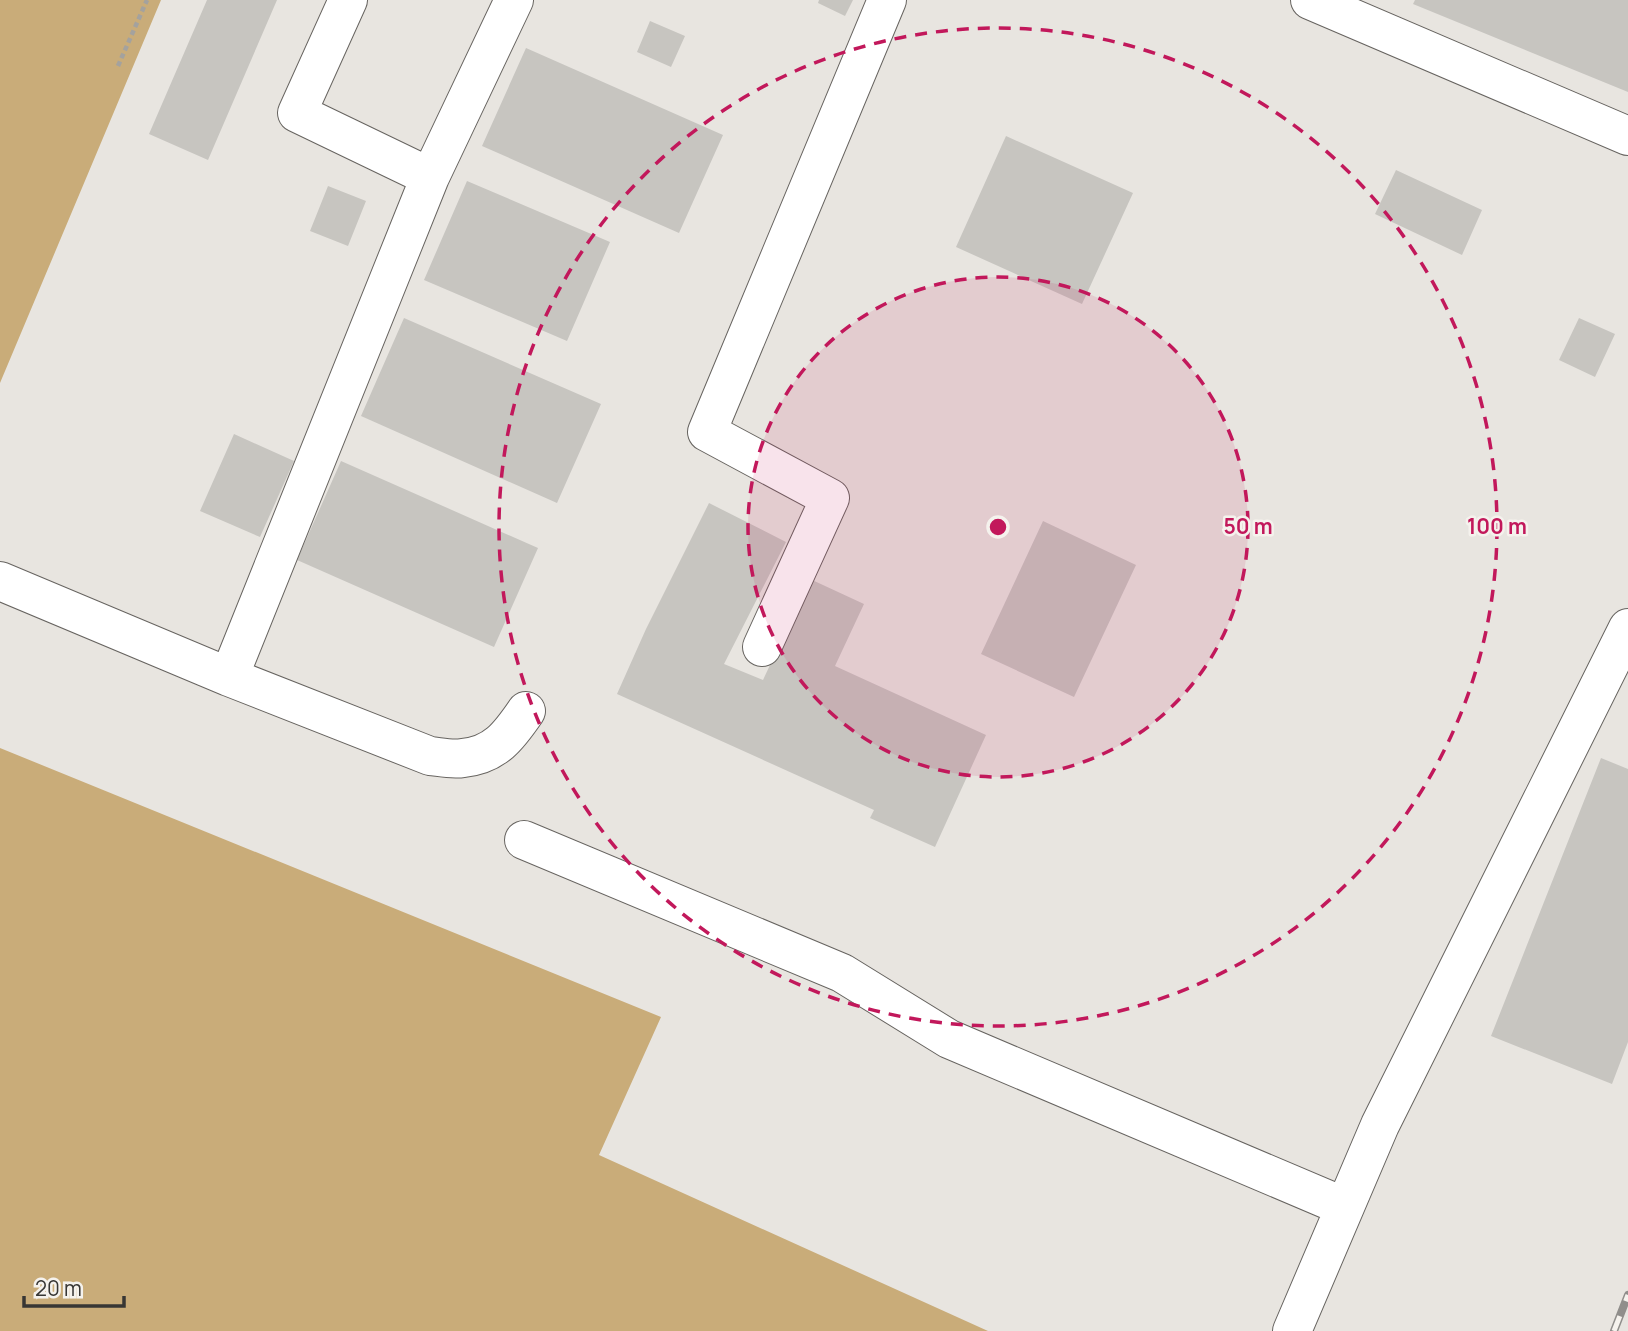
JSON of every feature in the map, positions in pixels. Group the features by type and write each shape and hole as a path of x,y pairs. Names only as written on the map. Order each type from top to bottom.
{"lane":[{"path":"348,0 297,113 430,177"},
{"path":"229,677 430,177 514,0"},
{"path":"762,647 830,498 707,432 887,0"},
{"path":"1310,0 1628,136"},
{"path":"0,581 229,677 430,756 461,759 491,751 514,729 526,711"},
{"path":"1292,1331 1380,1125 1628,628"},
{"path":"524,840 842,973 949,1039 1345,1207"}],"path":[{"path":"118,66 148,0"}],"shaded area":[{"path":"0,0 161,0 0,383"},
{"path":"0,748 661,1017 599,1155 988,1331 0,1331"}],"building":[{"path":"207,0 277,0 208,160 149,134"},
{"path":"819,0 853,0 845,16 818,3"},
{"path":"1415,0 1628,0 1628,92 1413,4"},
{"path":"650,21 685,36 671,67 637,52"},
{"path":"526,48 723,135 679,233 482,146"},
{"path":"1006,136 1133,193 1082,304 956,247"},
{"path":"1396,170 1482,210 1462,255 1375,214"},
{"path":"467,181 610,242 567,341 424,280"},
{"path":"328,186 366,201 348,246 310,231"},
{"path":"404,318 601,404 557,503 361,416"},
{"path":"1579,318 1615,334 1595,377 1559,360"},
{"path":"234,434 294,461 260,537 200,511"},
{"path":"341,461 538,548 494,647 297,560"},
{"path":"709,503 786,542 724,664 763,680 810,579 864,604 835,666 986,735 935,847 870,818 874,810 617,694"},
{"path":"1043,521 1136,565 1074,697 981,654"},
{"path":"1601,758 1628,769 1628,1042 1612,1084 1491,1036"}],"railway":[{"path":"1614,1331 1628,1295"}]}
